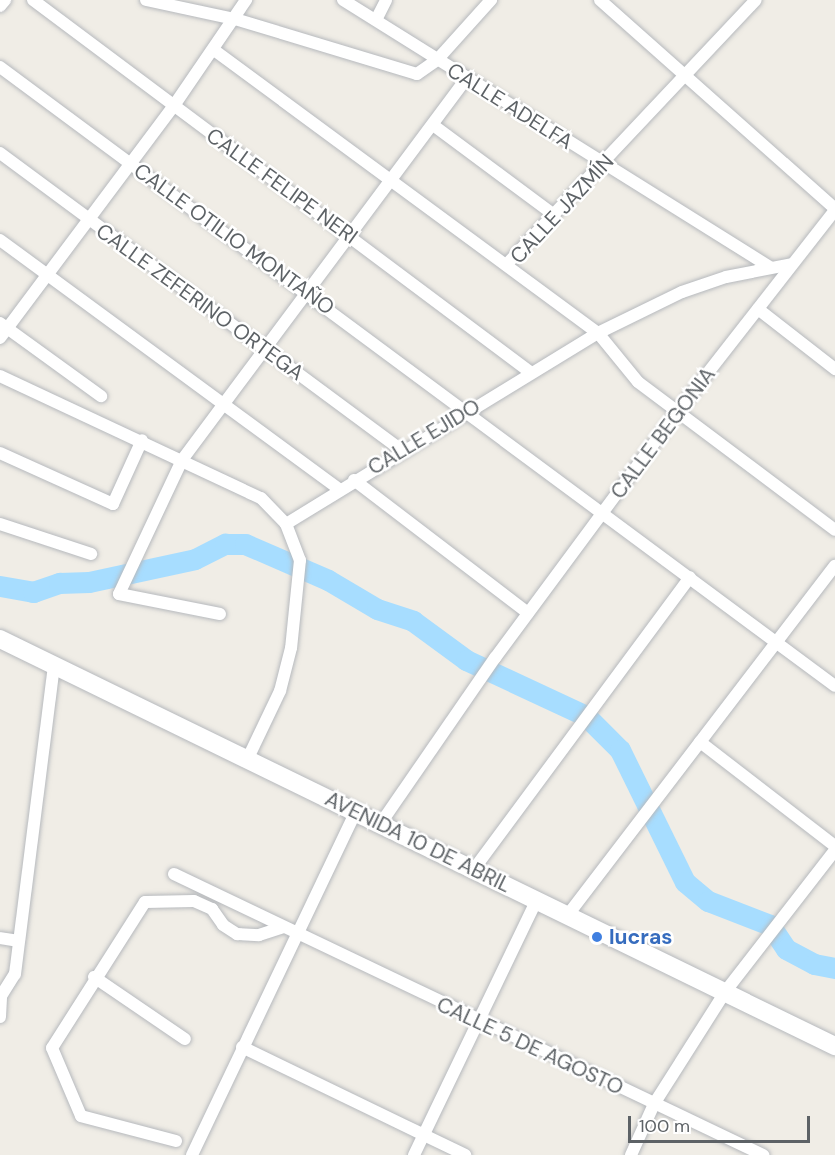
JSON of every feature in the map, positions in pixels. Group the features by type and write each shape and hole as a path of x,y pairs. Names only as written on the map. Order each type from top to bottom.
{"street":[{"path":"0,6 5,0"},
{"name":"CALLE FELIPE NERI","path":"33,0 530,372"},
{"path":"146,0 235,19 409,74 424,72 491,0"},
{"path":"100,396 2,330 173,107 246,0"},
{"name":"CALLE ADELFA","path":"343,0 770,267"},
{"path":"376,20 386,0"},
{"path":"600,0 685,79 835,210"},
{"name":"CALLE JAZMÍN","path":"756,0 685,79 506,265 598,333 638,382 835,530"},
{"path":"214,50 390,182 506,265"},
{"name":"CALLE OTILIO MONTAÑO","path":"0,67 307,291 835,686"},
{"path":"220,614 119,594 182,460 466,79"},
{"path":"433,125 554,215"},
{"name":"CALLE ZEFERINO ORTEGA","path":"0,153 401,450"},
{"name":"CALLE BEGONIA","path":"381,823 481,677 603,511 835,210"},
{"path":"0,240 339,489"},
{"name":"CALLE EJIDO","path":"286,524 401,450 598,333 682,292 770,267 792,264"},
{"path":"758,309 835,369"},
{"path":"0,376 142,440 261,498 286,524 300,560 288,670 248,759"},
{"path":"0,453 113,504 142,440"},
{"path":"354,480 528,613"},
{"path":"0,524 91,554"},
{"path":"567,916 835,566"},
{"path":"474,869 576,727 690,577"},
{"name":"AVENIDA 10 DE ABRIL","path":"0,639 835,1046"},
{"path":"0,1017 1,996 15,974 54,665"},
{"path":"631,1155 654,1104 725,992 835,848 700,742"},
{"path":"192,1155 356,811"},
{"name":"CALLE 5 DE AGOSTO","path":"174,874 478,1022 763,1155"},
{"path":"176,1141 81,1116 52,1048 94,977 145,902 194,901 212,909 223,925 237,934 259,935 283,927"},
{"path":"414,1155 536,901"},
{"path":"0,938 18,941"},
{"path":"94,977 185,1039"},
{"path":"242,1047 465,1155"}],"waterway":[{"path":"0,586 33,592 59,583 89,582 195,559 225,544 245,544 328,580 377,609 413,621 466,660 586,716 620,750 685,882 708,901 770,925 786,949 814,964 835,968"}],"place":[{"name":"lucras","path":"597,937"}]}
